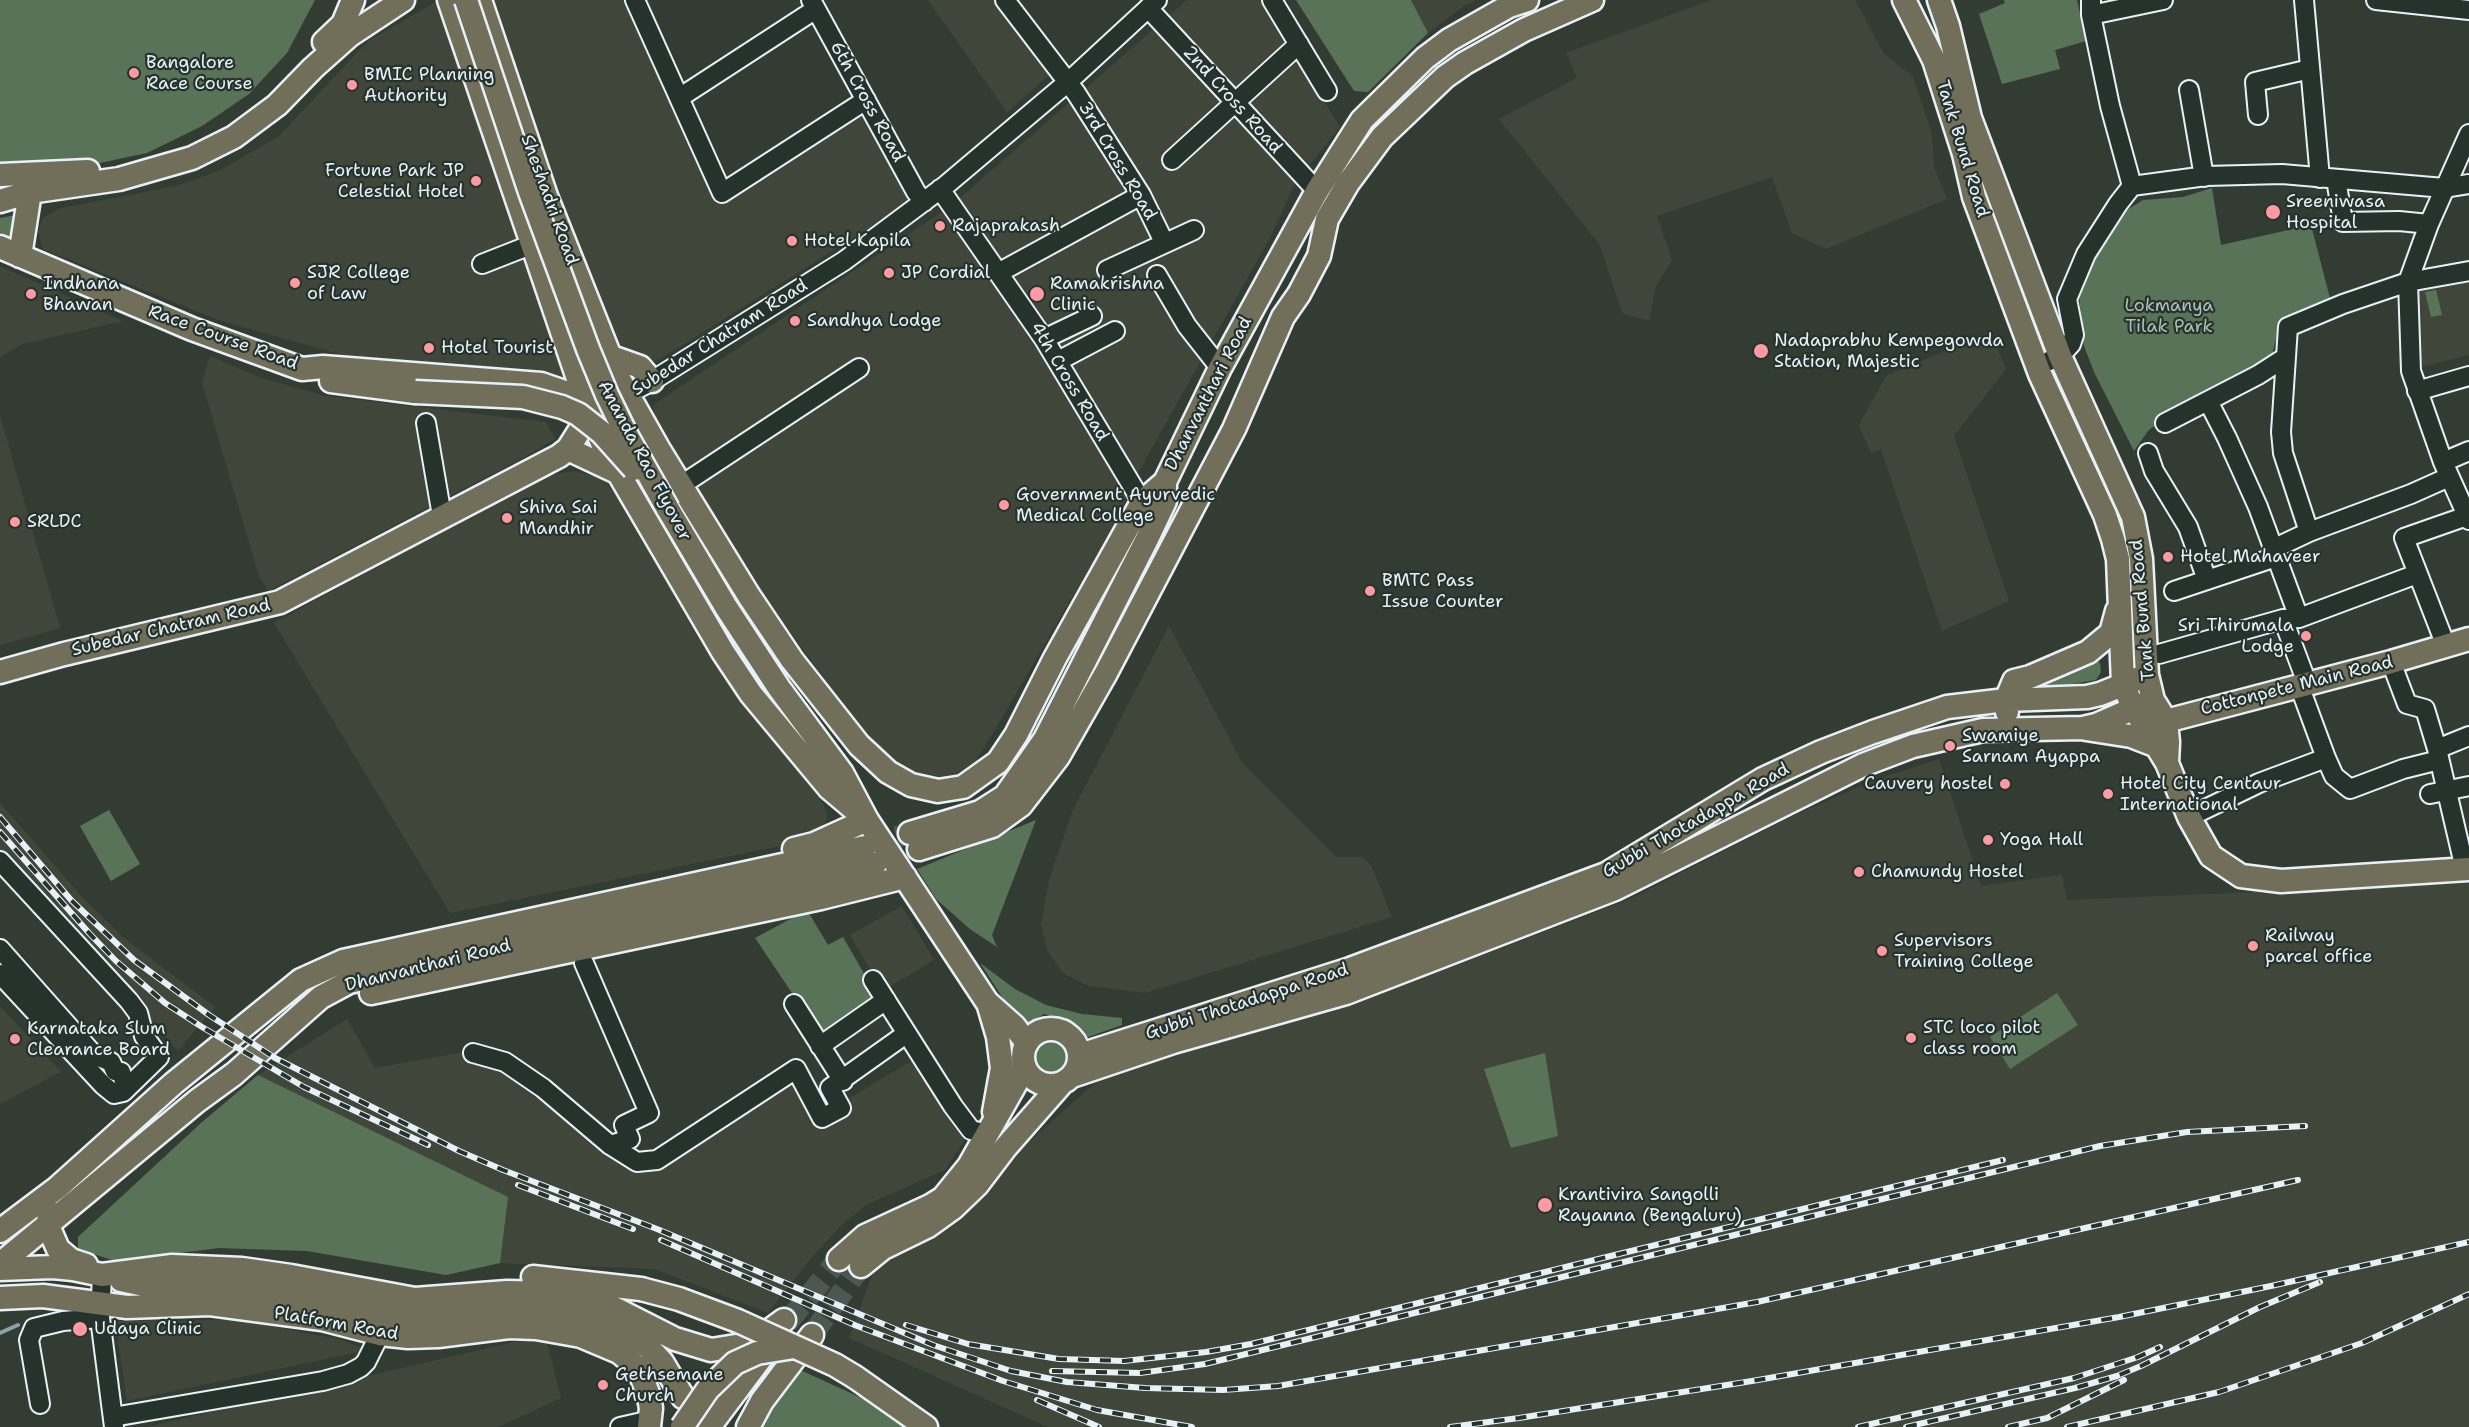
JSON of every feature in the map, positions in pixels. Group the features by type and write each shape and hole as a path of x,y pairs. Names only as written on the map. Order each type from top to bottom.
{"main road":[{"path":"347,30 353,0"},
{"path":"0,175 30,183 119,179 192,158 234,137 277,105 347,30 388,0"},
{"path":"347,30 403,0"},
{"path":"449,0 590,414 605,450 723,652 751,694 871,841 905,877 987,1002 1014,1026 1027,1043"},
{"name":"Ananda Rao Flyover","path":"466,0 530,192 588,349 627,436 726,607 784,694 842,773 871,841"},
{"name":"Sheshadri Road","path":"480,0 546,196 609,356 628,395 680,486 748,596 792,660 859,745 888,772"},
{"name":"Dhanvanthari Road","path":"1527,0 1509,6 1449,40 1425,58 1362,120 1317,191 1220,368 1165,482 1165,501 1150,508 1045,739 1005,796 980,812 914,841 992,826 1022,804 1058,757 1106,673 1234,429 1283,317 1312,268 1327,219 1348,183 1382,137 1445,77 1465,63 1524,30 1592,0"},
{"name":"Tank Bund Road","path":"1904,0 1934,60 1964,154 1974,197 2037,365 2114,539 2118,559 2123,684 2143,704"},
{"name":"Tank Bund Road","path":"1939,0 1948,26 1970,118 2060,356 2133,517 2141,560 2147,675 2143,704"},
{"path":"0,201 30,183"},
{"path":"10,252 30,183"},
{"path":"1285,249 1312,268"},
{"name":"Race Course Road","path":"10,252 183,326 302,369 323,367 541,384 556,387 576,396 590,414"},
{"path":"609,356 640,367 652,381"},
{"path":"302,369 336,384 415,392 523,397 562,407 578,414 601,432 668,509"},
{"name":"Subedar Chatram Road","path":"0,672 64,654 280,602 568,449 590,414"},
{"path":"568,449 619,473"},
{"path":"784,694 793,693 806,698 862,763 876,770 888,772 911,785 938,791 963,787 998,762 1016,735 1055,658 1150,508"},
{"path":"2009,729 2006,700 2014,681 2079,657 2107,638 2111,633 2120,601"},
{"name":"Cottonpete Main Road","path":"2166,721 2391,662 2469,639"},
{"name":"Gubbi Thotadappa Road","path":"1072,1071 1606,874 1763,779 1821,752 1873,732 1947,707 2006,700 2087,697 2147,675"},
{"path":"2143,704 2166,721 2168,742 2162,755"},
{"path":"2143,704 2162,755 2189,816 2211,856 2241,876 2281,881 2467,869"},
{"name":"Gubbi Thotadappa Road","path":"1072,1071 1346,993 1615,889 1863,765 1913,746 1983,730 2083,728 2103,722 2143,704"},
{"path":"2083,728 2131,736 2162,755"},
{"name":"Dhanvanthari Road","path":"0,1231 57,1188 174,1083 301,980 343,961 368,944 510,910 814,844 871,841"},
{"name":"Dhanvanthari Road","path":"0,1264 197,1101 234,1074 321,997 349,982 871,841"},
{"path":"291,1022 358,995 821,898 905,877"},
{"path":"987,1002 998,1037 1002,1068 991,1140"},
{"path":"839,1259 865,1236 923,1210 943,1198 991,1140 1072,1071 1078,1049 1069,1035 1060,1030 1041,1030 1027,1043 1024,1051 1025,1067 1029,1075 1044,1085 1072,1071"},
{"path":"861,1266 884,1248 928,1226 947,1213 977,1185 991,1140 1025,1067"},
{"path":"57,1188 50,1208 48,1226 53,1240 66,1257 102,1275 172,1266 208,1267 268,1272 415,1299 429,1300 484,1293 552,1293 592,1301 629,1314 675,1339 711,1350 742,1345 758,1339 786,1322 727,1416 709,1427"},
{"path":"0,1269 53,1267 73,1269 144,1285 223,1287 279,1293 366,1310 413,1316 438,1316 500,1309 534,1309 562,1313 617,1328 634,1337 662,1362 683,1397"},
{"path":"484,1293 491,1282 510,1278 549,1278 641,1289 711,1310 803,1341 926,1427"},
{"name":"Platform Road","path":"0,1298 43,1296 100,1310 201,1304 235,1307 322,1319 380,1334 408,1337 438,1336 509,1327 536,1328 581,1335 619,1352 638,1368 648,1393 650,1423"},
{"path":"682,1427 708,1389 730,1367 757,1353 803,1341"},
{"path":"748,1427 762,1401 803,1341"}],"street":[{"name":"3rd Cross Road","path":"1005,0 1068,82 1141,195 1164,242"},
{"path":"1272,0 1327,91"},
{"path":"2132,186 2110,106 2091,7 2163,0"},
{"path":"2304,0 2310,69 2328,178 2343,222 2399,221 2429,224"},
{"path":"2376,0 2469,10"},
{"path":"638,1 722,193 866,100"},
{"path":"679,98 813,4"},
{"name":"6th Cross Road","path":"813,4 924,202"},
{"name":"Subedar Chatram Road","path":"590,414 652,381 844,261 940,189 1068,82 1153,4"},
{"name":"2nd Cross Road","path":"1153,4 1235,102 1317,191"},
{"path":"1172,160 1299,44"},
{"path":"2258,115 2254,82 2310,69"},
{"path":"2189,90 2204,177"},
{"path":"2446,646 2404,538 2468,518 2446,469 2411,371 2408,282 2429,224 2469,134"},
{"path":"2037,365 2060,356 2071,344 2074,335 2067,299 2086,254 2132,186 2204,177 2282,174 2445,188 2469,184"},
{"name":"4th Cross Road","path":"940,189 1044,339 1150,508"},
{"path":"1000,273 1141,195"},
{"path":"1107,270 1194,230"},
{"path":"482,264 533,244"},
{"path":"2309,532 2283,453 2281,432 2288,327 2343,304 2408,282 2469,271"},
{"path":"1157,274 1187,326 1220,368"},
{"path":"1044,339 1092,316"},
{"path":"1058,361 1115,331"},
{"path":"2165,423 2286,357"},
{"path":"680,486 859,368"},
{"path":"2417,391 2469,376"},
{"path":"2208,401 2258,507 2275,553 2291,618 2303,684 2325,758 2334,776 2350,789 2438,754 2469,736"},
{"path":"426,423 442,516"},
{"path":"2174,591 2275,553 2309,532 2412,494 2469,451"},
{"path":"2148,453 2154,471 2188,527 2207,580"},
{"path":"2159,654 2291,618 2417,574"},
{"path":"2391,662 2407,704 2425,709 2438,754 2438,792 2462,826 2467,869"},
{"path":"2189,816 2259,783 2325,758"},
{"path":"2438,792 2469,786"},
{"path":"0,861 138,1013 144,1036 159,1057 123,1092 114,1094 0,974"},
{"path":"0,949 94,1055 111,1062 115,1071 121,1072 124,1081 123,1092"},
{"path":"584,963 649,1113 624,1125 630,1139 610,1145"},
{"path":"873,980 952,1106 971,1130 991,1140"},
{"path":"820,1046 886,1000"},
{"path":"794,1005 843,1081"},
{"path":"473,1053 505,1062 543,1088 610,1145 637,1162 657,1160 796,1069 822,1118 842,1108 830,1088 843,1081 906,1034"},
{"path":"102,1275 100,1310 111,1424 348,1374 366,1362 380,1334"},
{"path":"40,1404 29,1340 34,1328 100,1310"},
{"path":"620,1427 650,1423"}],"shaded area":[{"path":"439,0 567,379 422,370 357,359 218,320 43,249 38,232 43,218 61,208 176,186 219,171 279,136 368,41"},
{"path":"485,0 632,0 721,202 867,109 917,198 660,359 644,364 610,347"},
{"path":"928,0 1001,0 1053,72 1007,112"},
{"path":"1187,0 1262,0 1340,127 1295,183 1272,234 1134,480 953,204"},
{"path":"1411,0 1476,0 1465,5 1428,33"},
{"path":"1712,0 1855,0 1884,54 1913,76 1932,135 1934,167 1947,199 1826,249 1792,233 1772,177 1657,216 1672,260 1656,286 1649,321 1622,313 1600,245 1499,119 1577,78 1566,53"},
{"name":"Government Ayurvedic Medical College","path":"945,210 1130,491 1105,541 990,738 975,761 944,782 910,776 875,747 740,561 655,424 653,405"},
{"name":"Indhana Bhawan","path":"0,266 123,321 22,344 0,357"},
{"path":"2469,276 2469,355 2420,367 2416,340 2417,287"},
{"path":"1990,332 2006,369 1954,436 2009,601 1942,631 1881,449 1871,453 1859,425 1886,376"},
{"path":"210,356 261,378 326,396 546,422 555,439 269,591 259,576 202,383"},
{"name":"SRLDC","path":"0,415 60,628 0,645"},
{"path":"573,471 602,478 619,498 737,694 824,805 827,815 824,826 814,836 790,844 450,913 274,623 542,477"},
{"path":"1169,626 1243,764 1336,857 1363,857 1371,865 1392,917 1145,993 1089,986 1063,973 1047,950 1041,924 1049,880 1073,810"},
{"path":"1939,759 1981,886 2062,875 2067,900 2469,883 2469,1427 1048,1427 849,1338 871,1278 886,1256 932,1235 987,1196 1015,1154 1102,1077 1223,1039 1348,1006 1628,900 1791,817 1872,781"},
{"path":"0,803 83,898 124,938 215,1007 178,1051 0,850"},
{"path":"902,906 934,960 883,991 850,935"},
{"name":"Karnataka Slum Clearance Board","path":"0,1006 61,1072 0,1104"},
{"path":"347,1019 375,1068 470,1051 576,1115 645,1166 656,1169 805,1068 836,1106 925,1053 975,1124 945,1170 866,1205 843,1224 810,1259 768,1313 655,1269 500,1263 446,1275 307,1251 219,1248 115,1261 78,1249 78,1237 201,1123 258,1075"},
{"path":"238,1320 338,1339 368,1350 127,1401 115,1321"},
{"path":"545,1335 561,1398 498,1427 147,1427"}],"green space":[{"name":"Bangalore Race Course","path":"0,0 315,0 287,53 249,94 202,126 147,153 67,170 0,168"},
{"path":"1296,0 1411,0 1428,33 1368,92 1354,91"},
{"path":"2004,0 2077,0 2086,41 2055,50 2060,69 2002,84 1979,14 2005,3"},
{"name":"Lokmanya Tilak Park","path":"2212,188 2221,245 2311,225 2331,302 2280,325 2271,358 2165,417 2148,431 2134,451 2094,372 2084,346 2079,296 2097,252 2127,210 2143,200 2183,197"},
{"path":"16,215 15,238 0,233 0,218"},
{"path":"2436,290 2442,315 2431,317 2425,292"},
{"path":"2096,658 2100,663 2101,672 2096,680 2042,689 2024,686"},
{"path":"109,810 140,864 111,881 80,826"},
{"path":"1036,820 992,935 997,947 970,929 936,899 917,869"},
{"path":"807,910 828,945 843,937 878,998 821,1036 755,938"},
{"path":"980,963 1015,989 1046,1005 1082,1014 1122,1018 1122,1025 1088,1037 1074,1024 1044,1014 1022,1028"},
{"path":"2057,993 2078,1025 2010,1069 1990,1037"},
{"path":"1052,1039 1064,1044 1069,1056 1064,1068 1052,1073 1040,1068 1035,1056 1040,1044"},
{"path":"1545,1053 1558,1136 1511,1148 1484,1069"},
{"path":"258,1075 508,1197 500,1263 446,1275 307,1251 219,1248 115,1261 78,1249 78,1237 201,1123"},
{"path":"800,1370 864,1399 907,1427 759,1427 788,1382"}],"waterway":[{"path":"0,1333 18,1325"}],"tunnel":[{"path":"865,847 910,833"},
{"path":"787,1323 839,1259"},
{"path":"812,1335 861,1266"}],"railway":[{"path":"0,817 71,900 134,960 209,1015 275,1058 459,1151 503,1170 657,1229 933,1345 1011,1371 1067,1382 1145,1388 1223,1390 1278,1386 1757,1302 2298,1180"},
{"path":"0,832 116,961 165,1003 304,1087 428,1145"},
{"path":"1052,1371 1140,1373 1205,1364 2100,1146 2187,1132 2305,1126"},
{"path":"906,1325 968,1344 1059,1359 1124,1361 1206,1352 1251,1344 2003,1160"},
{"path":"518,1185 633,1229"},
{"path":"661,1240 857,1326 1003,1381 1097,1410 1192,1427"},
{"path":"1450,1427 1752,1381 2119,1317 2469,1242"},
{"path":"1906,1427 2117,1376 2260,1307 2320,1282"},
{"path":"2067,1427 2219,1392 2362,1343 2469,1294"},
{"path":"1858,1427 2074,1378 2138,1357 2160,1347"},
{"path":"2008,1427 2047,1418 2124,1380"},
{"path":"1037,1400 1099,1427"}],"place":[{"name":"Bangalore Race Course","path":"134,73"},
{"name":"BMIC Planning Authority","path":"352,85"},
{"name":"Fortune Park JP Celestial Hotel","path":"476,181"},
{"name":"Sreeniwasa Hospital","path":"2273,212"},
{"name":"Rajaprakash","path":"940,226"},
{"name":"Hotel Kapila","path":"792,241"},
{"name":"JP Cordial","path":"889,273"},
{"name":"SJR College of Law","path":"295,283"},
{"name":"Indhana Bhawan","path":"31,294"},
{"name":"Ramakrishna Clinic","path":"1037,294"},
{"name":"Sandhya Lodge","path":"795,321"},
{"name":"Hotel Tourist","path":"429,348"},
{"name":"Nadaprabhu Kempegowda Station, Majestic","path":"1761,351"},
{"name":"Government Ayurvedic Medical College","path":"1004,505"},
{"name":"Shiva Sai Mandhir","path":"507,518"},
{"name":"SRLDC","path":"15,522"},
{"name":"Hotel Mahaveer","path":"2168,557"},
{"name":"BMTC Pass Issue Counter","path":"1370,591"},
{"name":"Sri Thirumala Lodge","path":"2306,636"},
{"name":"Swamiye Sarnam Ayappa","path":"1950,746"},
{"name":"Cauvery hostel","path":"2005,784"},
{"name":"Hotel City Centaur International","path":"2108,794"},
{"name":"Yoga Hall","path":"1988,840"},
{"name":"Chamundy Hostel","path":"1859,872"},
{"name":"Railway parcel office","path":"2253,946"},
{"name":"Supervisors Training College","path":"1882,951"},
{"name":"STC loco pilot class room","path":"1911,1038"},
{"name":"Karnataka Slum Clearance Board","path":"15,1039"},
{"name":"Krantivira Sangolli Rayanna (Bengaluru)","path":"1545,1205"},
{"name":"Udaya Clinic","path":"80,1329"},
{"name":"Gethsemane Church","path":"603,1385"}]}
